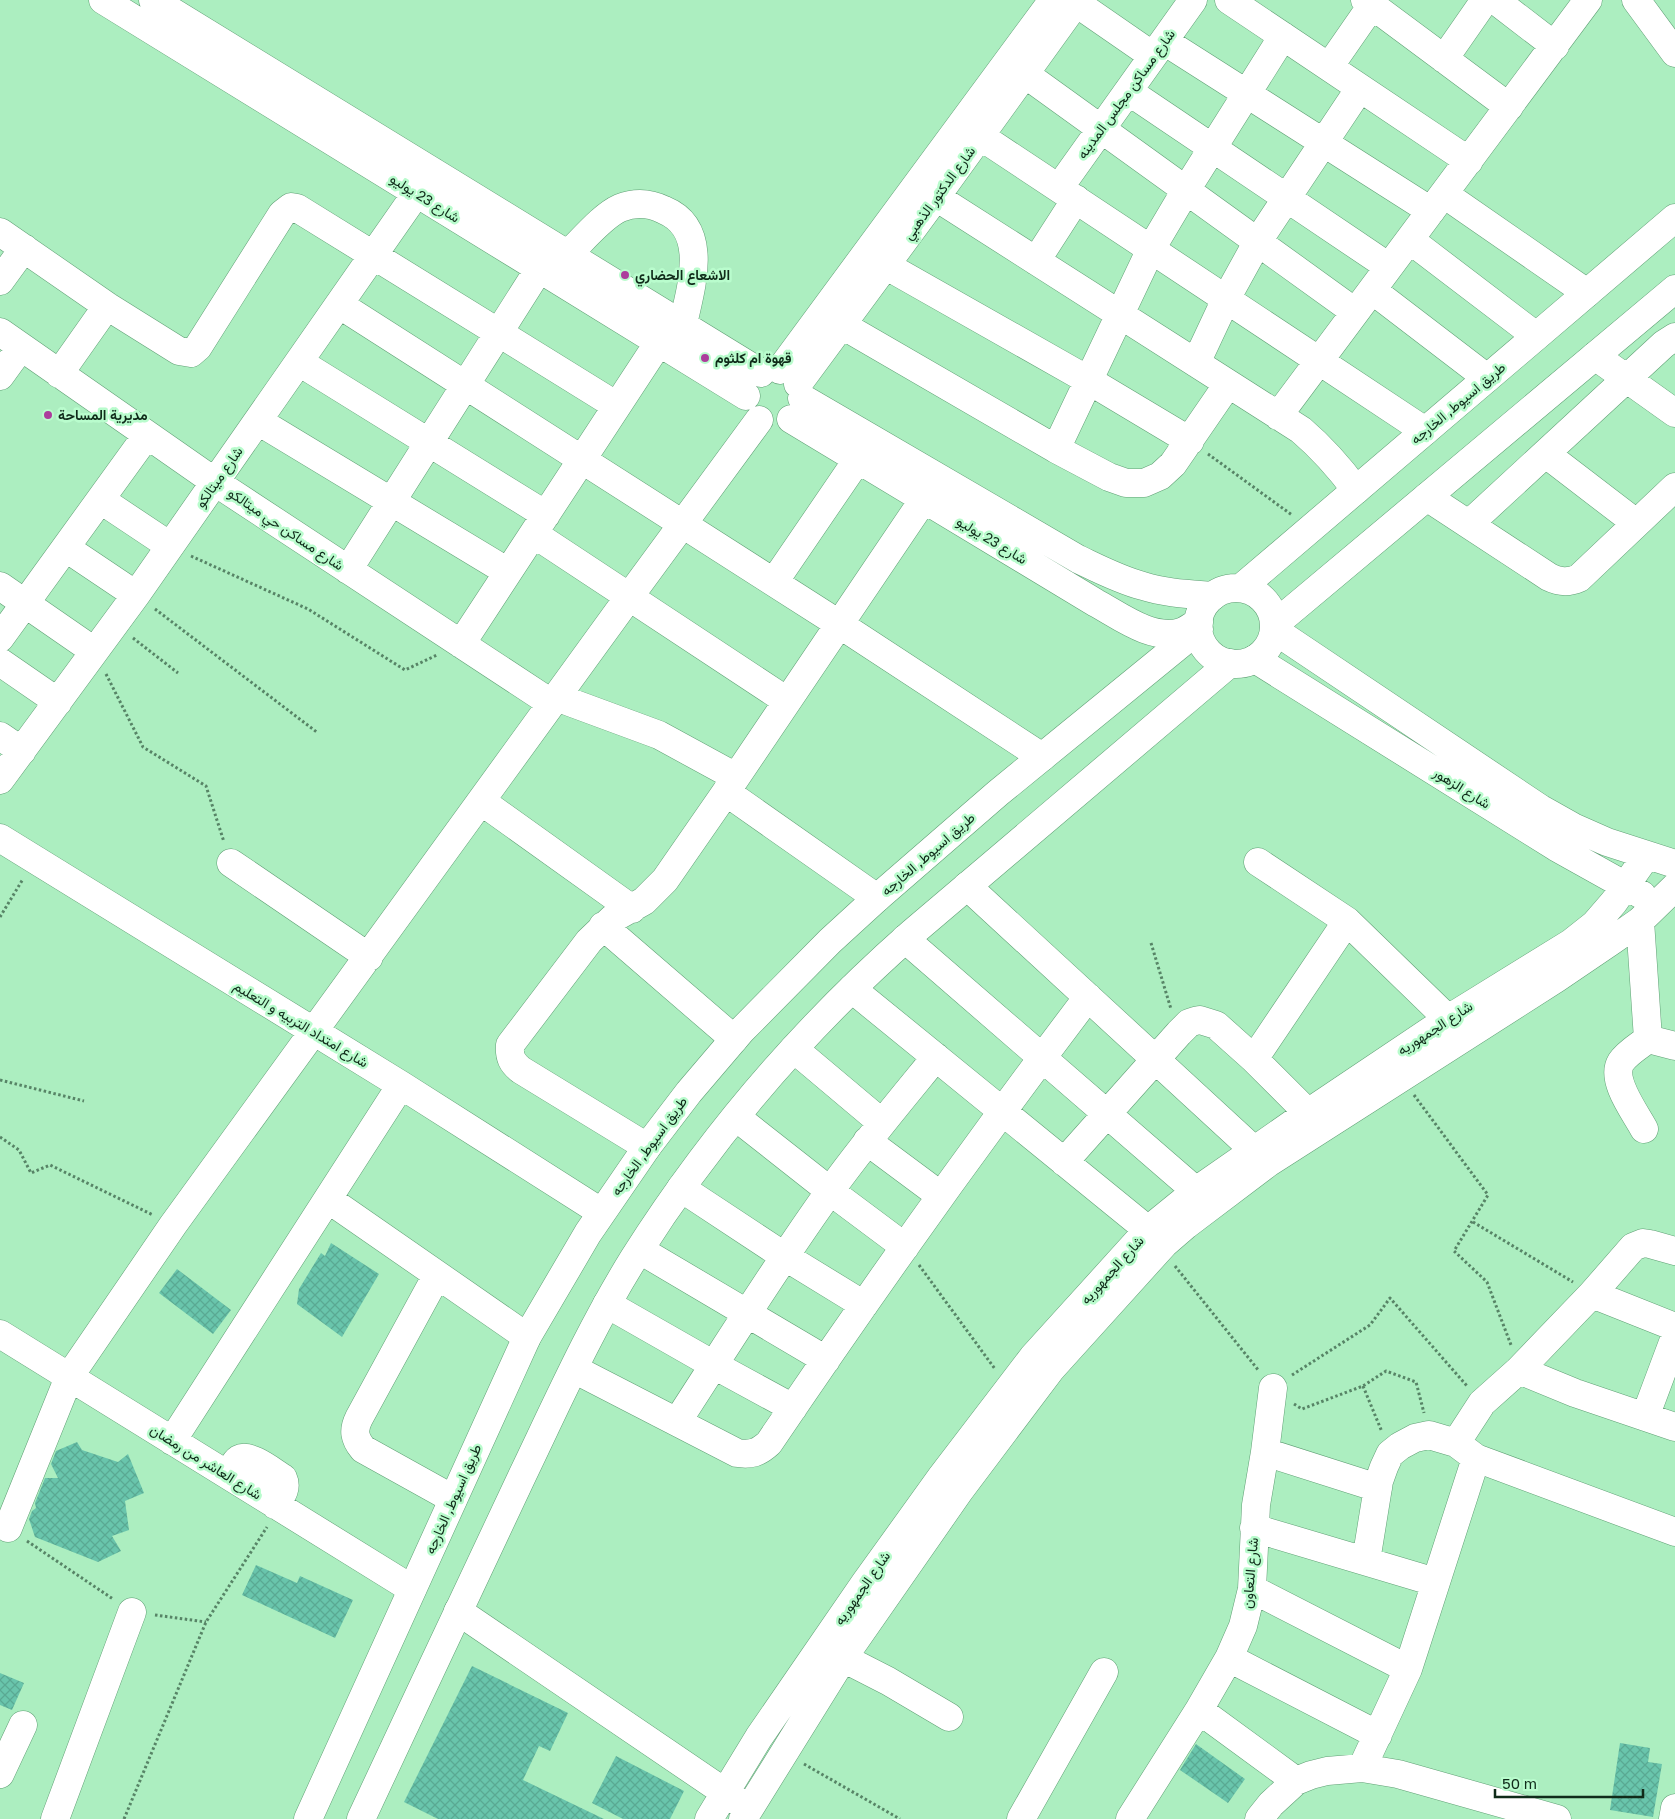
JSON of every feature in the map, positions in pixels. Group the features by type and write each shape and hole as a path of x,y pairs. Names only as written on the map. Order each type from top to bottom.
{"main road":[{"name":"شارع 23 يوليو","path":"103,0 746,396"},
{"name":"شارع 23 يوليو","path":"153,0 786,389 1078,559 1143,587 1176,593 1213,596"},
{"name":"شارع مساكن مجلس المدينه","path":"1036,261 1067,194 1101,129 1193,0"},
{"path":"1229,0 1469,161"},
{"path":"1278,416 1588,0"},
{"path":"1636,0 1675,53"},
{"path":"1070,1 1246,94 1324,143 1438,202 1586,293"},
{"name":"شارع الدكتور الذهبي","path":"786,389 842,325 936,197 1025,74 1070,1"},
{"name":"شارع الدكتور الذهبي","path":"786,389 1070,1"},
{"path":"1444,59 1497,1 1555,46"},
{"path":"1330,67 1368,3 1509,107"},
{"path":"1056,449 1151,249 1283,36"},
{"path":"1025,74 1355,312"},
{"path":"1196,363 1226,299 1258,241 1360,88"},
{"path":"1128,91 1389,267"},
{"path":"980,136 1425,431"},
{"name":"شارع ميتالكو","path":"0,780 11,744 58,702 136,595 432,171"},
{"path":"936,197 1301,430 1338,466 1356,490"},
{"path":"568,254 604,219 619,208 636,204 654,205 670,212 683,224 692,240 695,257 694,276 683,324"},
{"path":"0,232 107,306 179,351 190,353 194,351 282,214 291,208 297,208 616,406"},
{"name":"طريق اسيوط, الخارجه","path":"1240,588 1675,218"},
{"path":"1410,240 1536,336"},
{"path":"0,281 24,248"},
{"path":"885,265 1190,440"},
{"path":"348,570 540,269"},
{"path":"1274,627 1675,289"},
{"path":"1372,290 1487,378"},
{"path":"340,305 684,524 1042,757"},
{"path":"59,374 107,306"},
{"path":"842,325 1056,449 1109,478 1126,483 1144,483 1160,476 1174,464 1228,384"},
{"path":"1470,524 1664,344 1675,337"},
{"path":"0,376 11,340"},
{"name":"شارع مساكن حي ميتالكو","path":"11,340 215,482 461,644 554,700 659,735 731,785 877,898"},
{"path":"461,644 659,342"},
{"path":"1595,356 1675,413"},
{"path":"299,362 428,442 540,524 629,596 787,701"},
{"path":"754,378 786,389 784,423 767,424 752,414 746,396 748,387 754,378"},
{"name":"شارع 23 يوليو","path":"786,389 858,459 1096,603 1142,628 1161,634 1181,632 1199,626"},
{"path":"8,1528 69,1377 173,1225 629,596 759,420"},
{"path":"258,421 508,572"},
{"path":"0,638 147,435"},
{"path":"1546,454 1636,523"},
{"path":"774,582 858,459"},
{"path":"1427,497 1549,577 1564,582 1579,578 1675,487"},
{"path":"647,1147 521,1070 513,1064 509,1055 510,1045 589,941 603,926 632,909 649,896 664,880 731,785 924,499"},
{"path":"100,500 170,546"},
{"path":"66,548 136,595"},
{"path":"0,586 94,652"},
{"path":"363,1818 458,1611 607,1304 640,1250 682,1188 736,1116 794,1049 852,989 905,939 1242,661 1268,646 1274,627 1273,614 1268,604 1260,596 1240,588 1226,590 1213,596 1205,604 1199,626 1202,641 1208,651 1218,659 1242,661"},
{"name":"طريق اسيوط, الخارجه","path":"308,1819 527,1337 601,1212 647,1147 689,1092 734,1039 804,966 877,898 1199,626"},
{"name":"شارع الزهور","path":"1274,627 1541,809 1573,827 1607,842 1675,864"},
{"name":"شارع الزهور","path":"1242,661 1556,847 1626,886 1649,898 1671,896"},
{"path":"0,662 58,702"},
{"path":"481,801 632,909"},
{"name":"شارع امتداد التربيه و التعليم","path":"0,838 401,1085 601,1212"},
{"name":"شارع الجمهوريه","path":"1156,1237 1186,1225 1308,1113 1448,1019 1571,943 1595,924 1626,886 1646,855"},
{"path":"1258,862 1347,921 1448,1019"},
{"path":"231,864 369,956"},
{"path":"967,886 1261,1157"},
{"name":"شارع الجمهوريه","path":"709,1819 754,1744 833,1651 951,1483 1009,1387 1084,1317 1196,1191 1402,1078 1557,978 1640,921 1671,896"},
{"path":"1254,1059 1347,921"},
{"path":"1640,921 1648,1039"},
{"path":"603,926 734,1039"},
{"path":"905,939 1196,1191"},
{"path":"852,989 1156,1237"},
{"path":"574,1369 737,1453 748,1455 760,1451 769,1443 941,1196 1088,997"},
{"path":"1064,1162 1178,1032 1189,1023 1195,1021 1216,1025 1254,1059 1308,1113"},
{"path":"1648,1039 1675,1046"},
{"path":"1644,1129 1620,1086 1618,1070 1625,1058 1648,1039"},
{"path":"794,1049 941,1196"},
{"path":"677,1422 784,1256 830,1191 936,1057"},
{"path":"172,1441 401,1085"},
{"path":"736,1116 830,1191 905,1247"},
{"path":"682,1188 784,1256 864,1305"},
{"path":"328,1199 527,1337"},
{"path":"1362,1768 1408,1669 1435,1582 1466,1450 1482,1402 1519,1370 1638,1244 1650,1244 1675,1250"},
{"path":"640,1250 826,1360"},
{"path":"437,1275 359,1418 355,1426 355,1434 363,1449 453,1499"},
{"path":"1592,1294 1675,1327"},
{"path":"607,1304 793,1408"},
{"name":"شارع الجمهوريه","path":"951,1483 1028,1398 1084,1317"},
{"name":"شارع العاشر من رمضان","path":"0,1334 412,1589"},
{"path":"1645,1417 1675,1338"},
{"path":"1519,1370 1575,1393 1675,1427"},
{"name":"شارع التعاون","path":"1130,1819 1199,1710 1228,1658 1243,1626 1252,1589 1254,1528 1258,1486 1265,1452 1273,1388"},
{"path":"1366,1561 1378,1488 1390,1454 1415,1438 1429,1435 1675,1532"},
{"path":"1265,1452 1378,1488"},
{"path":"1254,1528 1435,1582"},
{"path":"1252,1589 1408,1669"},
{"path":"458,1611 724,1792 745,1814"},
{"path":"55,1819 132,1612"},
{"path":"833,1651 948,1717"},
{"name":"شارع الجمهوريه","path":"745,1814 784,1753 833,1651"},
{"path":"1228,1658 1378,1735"},
{"path":"1021,1819 1104,1672"},
{"path":"1199,1710 1296,1781"},
{"path":"0,1774 23,1725"},
{"path":"1259,1819 1271,1804 1296,1781 1319,1773 1362,1768 1398,1774 1556,1819"},
{"path":"1673,1819 1675,1808"}],"path":[{"path":"1190,440 1310,528"},
{"path":"170,546 308,609 405,670 461,644"},
{"path":"136,595 318,733"},
{"path":"115,623 178,673"},
{"path":"94,652 143,747 206,786 231,864"},
{"path":"0,917 34,860"},
{"path":"1151,943 1178,1032"},
{"path":"1402,1078 1488,1195 1454,1251 1488,1282 1519,1370"},
{"path":"0,1080 84,1101"},
{"path":"0,1137 18,1150 30,1173 50,1165 173,1225"},
{"path":"1473,1222 1592,1294"},
{"path":"1156,1237 1178,1272 1273,1388 1302,1409 1363,1386 1386,1371 1416,1382 1429,1435"},
{"path":"905,1247 1009,1387"},
{"path":"1273,1388 1370,1324 1390,1298 1482,1402"},
{"path":"1363,1386 1390,1454"},
{"path":"124,1819 206,1622 277,1506"},
{"path":"8,1528 132,1612 206,1622"},
{"path":"784,1753 900,1819"}],"building":[{"path":"331,1243 379,1274 342,1337 297,1304 299,1289 321,1253 325,1256"},
{"path":"177,1269 231,1310 213,1334 159,1293"},
{"path":"77,1442 82,1450 118,1462 128,1454 144,1493 125,1501 129,1530 112,1536 121,1551 98,1562 35,1537 29,1519 32,1511 36,1508 35,1503 45,1478 58,1478 51,1464 56,1451"},
{"path":"256,1565 297,1583 300,1576 353,1600 335,1638 242,1595"},
{"path":"472,1666 568,1713 550,1751 539,1746 523,1780 604,1819 438,1819 404,1802"},
{"path":"0,1673 24,1683 12,1710 0,1705"},
{"path":"1620,1743 1650,1748 1648,1762 1662,1764 1653,1817 1610,1810"},
{"path":"1196,1744 1245,1779 1228,1803 1180,1770"},
{"path":"616,1756 684,1791 670,1819 623,1819 592,1803"}],"place":[{"name":"الاشعاع الحضاري","path":"625,275"},
{"name":"قهوة ام كلثوم","path":"705,358"},
{"name":"مديرية المساحة","path":"48,415"}]}
